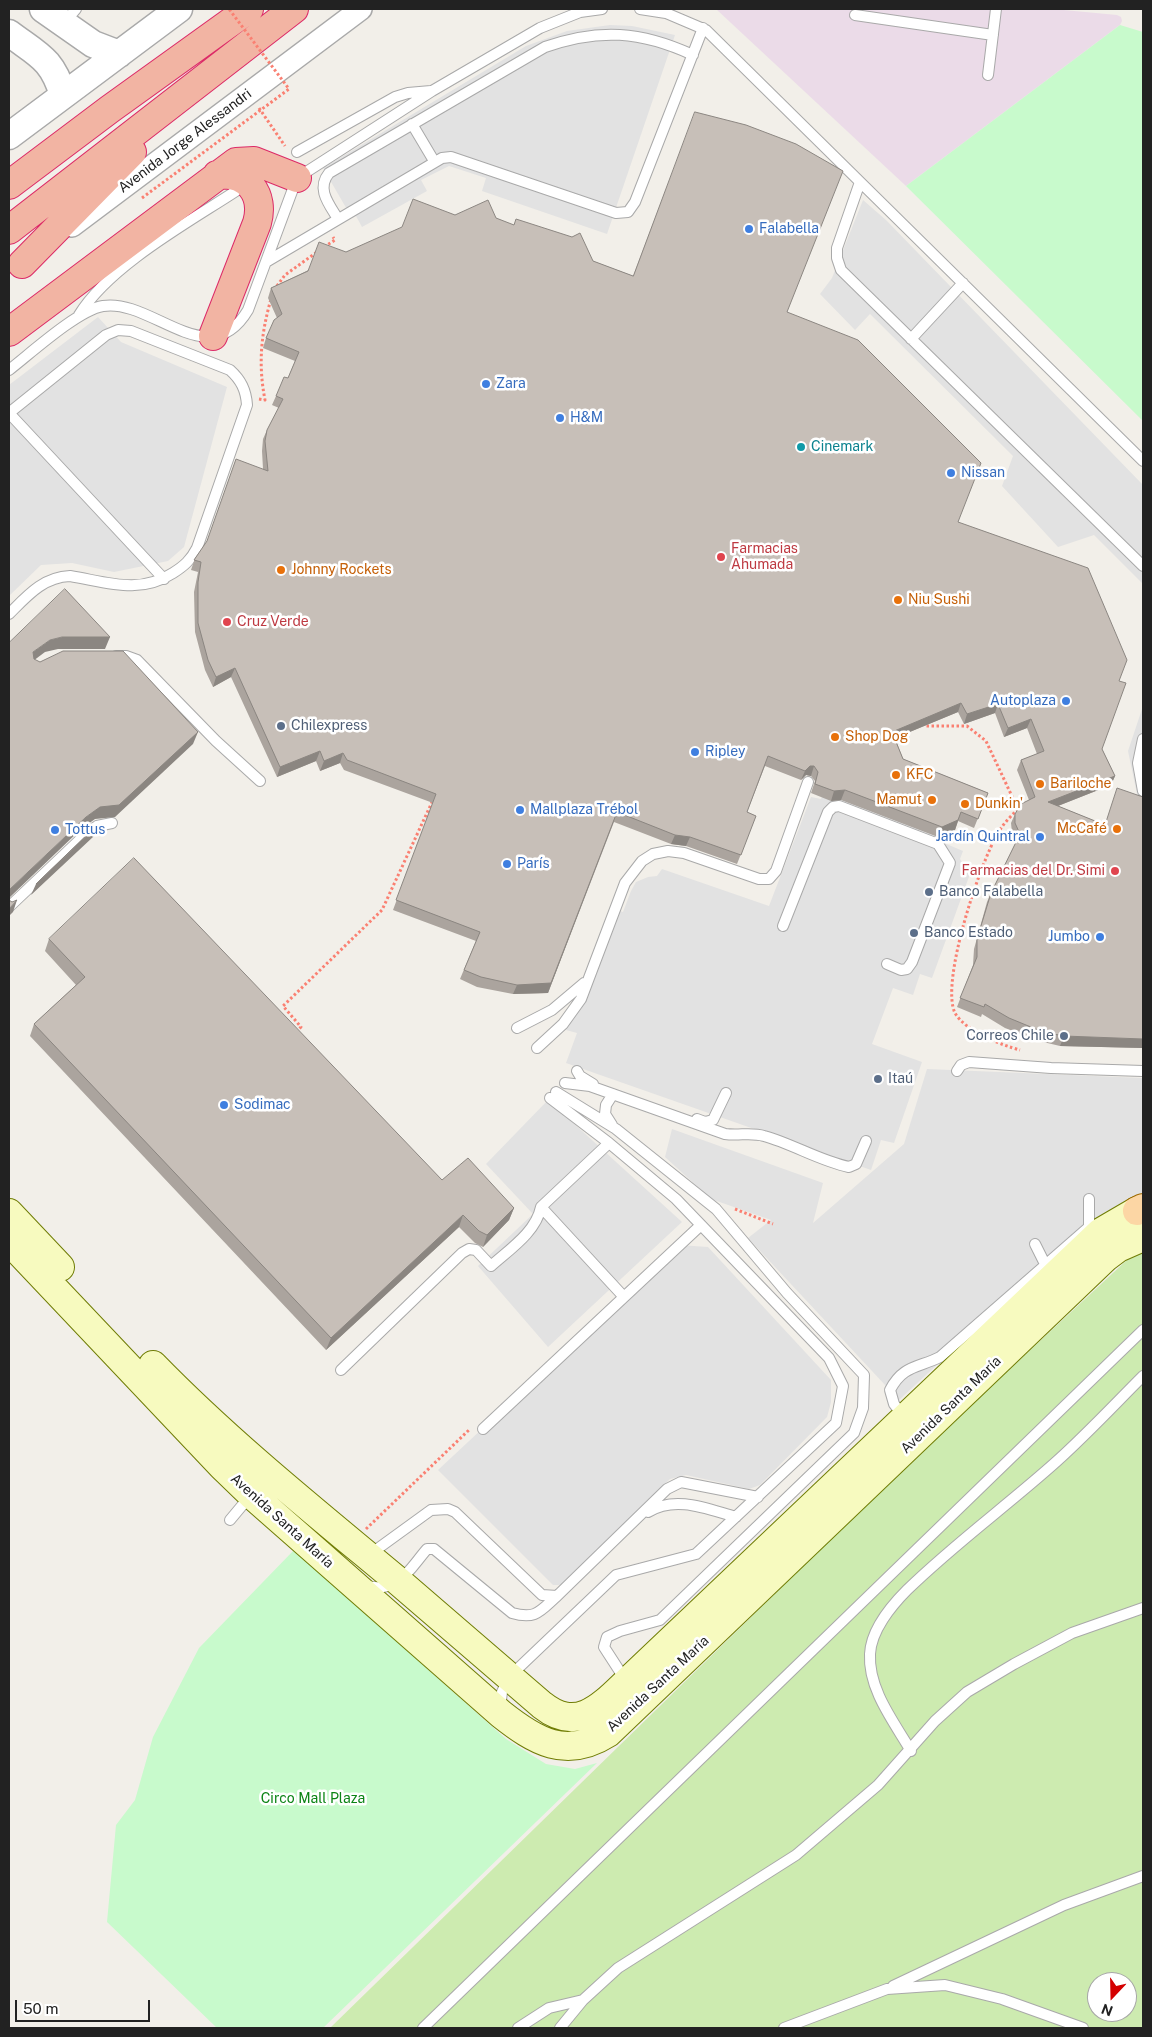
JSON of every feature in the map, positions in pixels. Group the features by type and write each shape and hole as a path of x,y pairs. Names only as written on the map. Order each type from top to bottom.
{"highway":[{"path":"9,185 110,109 249,9"},
{"path":"9,230 294,9"},
{"path":"15,269 209,75"},
{"path":"9,209 67,157 110,109"},
{"path":"9,332 226,183 236,162 248,160 297,165"},
{"path":"213,336 257,223 260,206 257,193 246,181 230,174 226,183"}],"main road":[{"name":"Avenida Santa María","path":"9,1241 222,1466 260,1485 368,1556 548,1711 573,1717 584,1716 601,1706 628,1682 1100,1232 1141,1210"},
{"name":"Avenida Santa María","path":"9,1212 173,1386 350,1583 501,1714 530,1736 555,1745 578,1745 608,1733 1106,1257 1131,1241 1143,1237"}],"street":[{"path":"9,136 179,9"},
{"name":"Avenida Jorge Alessandri","path":"15,269 361,9"},
{"path":"61,14 93,44 119,54"},
{"path":"9,33 47,62 56,72 64,95"}],"lane":[{"path":"297,165 432,91 540,28 580,12 602,9"},
{"path":"640,9 666,14 703,28 1143,461"},
{"path":"988,75 996,9"},
{"path":"855,14 993,35"},
{"path":"266,262 434,161 451,157 616,213 628,212 634,202 703,28"},
{"path":"338,219 323,190 325,178 334,170 526,55 564,40 584,36 625,34 666,43 693,55"},
{"path":"9,370 77,318 101,306 118,306 190,334 213,336 228,331 243,318 266,262 297,165 395,97 413,92 432,91"},
{"path":"412,124 434,161"},
{"path":"860,182 837,248 841,270 1143,566"},
{"path":"77,318 92,297 226,183"},
{"path":"911,338 963,283"},
{"path":"9,614 42,584 60,576 131,586 150,585 164,579 184,566 197,548 247,405 246,396 240,380 230,370 131,331 118,330 106,336 9,413 164,579"},
{"path":"105,656 126,656 137,660 216,741 260,780"},
{"path":"1143,739 1138,763 1143,791"},
{"path":"537,1048 563,1024 580,999 625,882 642,861 653,854 668,851 684,853 759,879 769,879 776,871 808,782"},
{"path":"783,926 828,812 832,807 839,806 932,841 945,853 950,863 912,962 907,969 901,970 887,964"},
{"path":"9,907 86,834 97,826 112,823"},
{"path":"516,1028 552,1010 578,990 590,976"},
{"path":"957,1071 961,1065 969,1062 1051,1068 1143,1071"},
{"path":"577,1072 587,1082 705,1122 713,1120 726,1093"},
{"path":"565,1083 590,1086 725,1134 736,1135 746,1133 764,1136 849,1167 856,1164 866,1141"},
{"path":"613,1094 606,1105 605,1114 616,1130"},
{"path":"501,1714 502,1692 509,1677 616,1575 696,1554 836,1423 843,1386 829,1358 702,1225 676,1199 553,1095 616,1130 716,1210 787,1293 864,1375 863,1408 854,1433 660,1620 620,1631 607,1637 604,1647 618,1672 628,1682"},
{"path":"341,1370 469,1248 476,1250 491,1266 534,1226 539,1218 542,1206 609,1143"},
{"path":"905,1418 894,1404 890,1390 896,1378 909,1368 926,1364 940,1357 1089,1227 1089,1199"},
{"path":"542,1206 624,1297"},
{"path":"482,1429 702,1225"},
{"path":"1035,1244 1045,1264"},
{"path":"423,2028 1143,1330"},
{"path":"911,1751 881,1699 871,1671 870,1654 874,1637 882,1622 907,1590 1058,1461 1143,1376"},
{"path":"350,1583 381,1588 399,1582 427,1549 434,1549 512,1613 527,1617 538,1613 637,1520 667,1489 681,1482 758,1497"},
{"path":"230,1520 260,1485"},
{"path":"637,1520 650,1511 668,1503 689,1504 736,1517"},
{"path":"368,1556 431,1510 448,1509 455,1512 542,1595 556,1596"},
{"path":"560,2028 584,2000 618,1968 796,1855 878,1785 911,1751 935,1721 967,1692 1072,1633 1143,1608"},
{"path":"784,2028 887,1989 1064,1906 1143,1876"},
{"path":"887,1989 945,1985 1002,1999 1083,2028"},
{"path":"518,2028 549,2008 584,2000"}],"path":[{"path":"142,198 289,89 229,9"},
{"path":"258,106 266,118"},
{"path":"246,396 265,400 260,370 261,342 275,287 285,275 334,240 327,226"},
{"path":"922,717 926,726 966,726 986,741 1018,809"},
{"path":"290,1038 301,1027 283,1006 382,910 434,798"},
{"path":"1027,806 1018,809 999,831 978,882 955,954 951,998 954,1010 961,1022 1005,1046 1028,1053"},
{"path":"733,1208 773,1224"}],"shaded area":[{"path":"716,9 1053,9 1117,15 1121,17 1122,21 1120,25 906,186"},
{"path":"610,25 632,26 675,35 607,234 482,191 486,178 449,166 421,180 427,191 362,227 356,216 352,218 323,168 526,46 567,31"},
{"path":"863,200 886,220 1143,485 1143,584 1094,535 1058,547 1002,486 1013,456 870,314 855,330 820,294 832,278"},
{"path":"98,317 121,342 227,387 184,547 168,561 114,572 72,563 41,565 9,596 9,385"},
{"path":"1143,706 1143,801 1138,799 1128,751"},
{"path":"825,788 947,833 944,843 963,851 960,859 970,874 932,978 920,974 913,995 893,988 872,1044 922,1062 894,1143 881,1140 871,1170 566,1063 577,1033 566,1030 611,908 623,912 636,882 648,877 657,876 662,869 769,906 811,797 821,799"},
{"path":"927,1069 1143,1078 1143,1197 1082,1230 899,1400 748,1238 771,1220 711,1199 665,1157 672,1129 823,1183 813,1223 904,1144"},
{"path":"548,1100 682,1222 548,1347 478,1266 533,1214 486,1164"},
{"path":"679,1245 708,1247 831,1380 831,1402 827,1417 760,1485 749,1489 686,1475 670,1479 561,1585 553,1585 438,1470"}],"green space":[{"path":"1120,25 1143,32 1143,421 906,186"},
{"path":"1143,1245 1143,2028 330,2028 910,1462"},
{"name":"Circo Mall Plaza","path":"294,1550 506,1739 546,1764 575,1769 597,1763 323,2028 217,2028 107,1922 116,1825 135,1800 153,1737 199,1648"}],"building":[{"path":"695,112 746,125 796,144 843,171 787,312 858,340 981,463 958,522 1088,568 1127,660 1119,681 1126,683 1102,749 1115,776 1048,802 1105,825 1117,788 1143,797 1143,1039 1064,1036 1043,1032 1009,1018 985,1004 984,1007 960,998 977,957 977,939 991,893 1020,834 1015,823 1015,814 1021,804 1035,797 1021,760 1044,751 1031,719 1008,728 998,704 967,714 961,703 892,732 903,759 988,793 978,819 961,812 958,820 942,827 845,790 834,791 815,784 818,772 814,766 810,766 805,771 768,756 747,812 756,816 741,855 690,837 675,835 617,812 551,983 517,985 481,977 464,970 480,932 396,900 436,794 347,760 343,753 324,761 320,751 280,767 235,668 216,677 208,660 198,623 198,582 201,562 194,560 207,541 236,459 268,471 265,441 267,430 283,399 276,396 284,377 288,378 299,352 266,338 274,320 282,314 271,288 308,271 319,242 346,252 402,227 413,199 455,215 488,200 496,218 514,225 516,219 572,237 580,233 593,261 633,276"},
{"name":"Tottus","path":"65,589 110,637 62,637 50,640 33,652 34,659 40,662 63,651 123,651 198,732 119,805 100,807 86,817 9,890 9,643"},
{"path":"98,825 36,884 95,827"},
{"name":"Sodimac","path":"134,858 442,1180 468,1158 514,1208 487,1235 479,1231 463,1215 331,1338 34,1024 85,977 49,939"},
{"path":"9,900 12,902 17,900 9,909"}],"place":[{"name":"Falabella","path":"749,229"},
{"name":"Zara","path":"486,384"},
{"name":"H&M","path":"560,418"},
{"name":"Cinemark","path":"801,447"},
{"name":"Nissan","path":"951,473"},
{"name":"Farmacias Ahumada","path":"721,557"},
{"name":"Johnny Rockets","path":"281,570"},
{"name":"Niu Sushi","path":"898,600"},
{"name":"Cruz Verde","path":"227,622"},
{"name":"Autoplaza","path":"1066,701"},
{"name":"Chilexpress","path":"281,726"},
{"name":"Shop Dog","path":"835,737"},
{"name":"Ripley","path":"695,752"},
{"name":"KFC","path":"896,775"},
{"name":"Bariloche","path":"1040,784"},
{"name":"Mamut","path":"932,800"},
{"name":"Dunkin'","path":"965,804"},
{"name":"Mallplaza Trébol","path":"520,810"},
{"name":"McCafé","path":"1117,829"},
{"name":"Tottus","path":"55,830"},
{"name":"Jardín Quintral","path":"1040,837"},
{"name":"París","path":"507,864"},
{"name":"Farmacias del Dr. Simi","path":"1115,871"},
{"name":"Banco Falabella","path":"929,892"},
{"name":"Banco Estado","path":"914,933"},
{"name":"Jumbo","path":"1100,937"},
{"name":"Correos Chile","path":"1064,1036"},
{"name":"Itaú","path":"878,1079"},
{"name":"Sodimac","path":"224,1105"}]}
